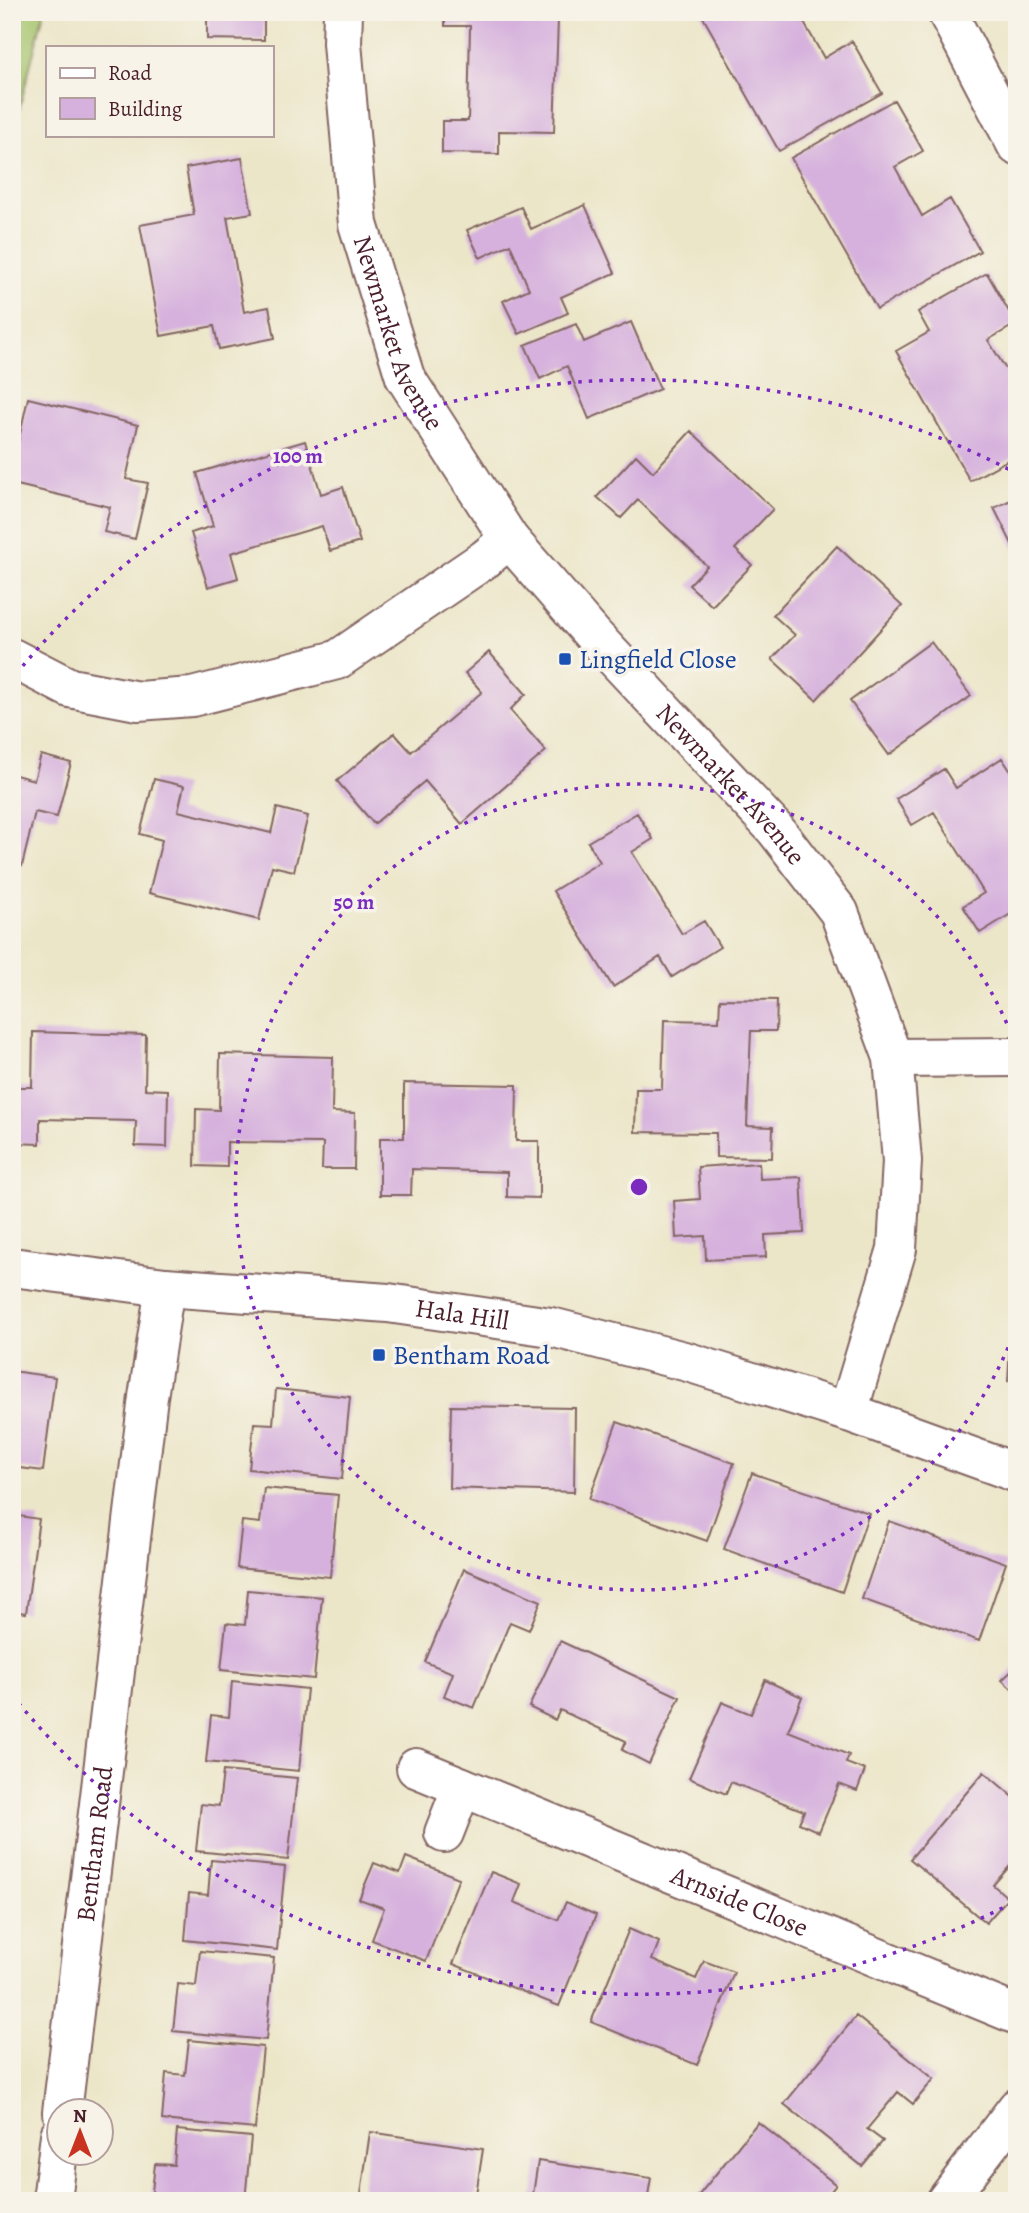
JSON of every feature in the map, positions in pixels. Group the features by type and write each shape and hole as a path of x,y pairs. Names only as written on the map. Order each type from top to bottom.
{"street":[{"name":"Newmarket Avenue","path":"343,12 342,43 358,224 405,377 509,539 594,636 775,829 839,912 893,1058 902,1161 897,1249 848,1412"},
{"path":"947,12 1017,146"},
{"path":"12,658 70,688 138,701 192,697 337,660 485,559 509,539"},
{"path":"893,1058 1017,1057"},
{"name":"Hala Hill","path":"12,1268 165,1287 388,1303 551,1326 688,1362 848,1412 1017,1473"},
{"name":"Bentham Road","path":"64,2098 143,1439 165,1287"},
{"name":"Arnside Close","path":"416,1768 1017,2015"},
{"path":"444,1833 462,1787"},
{"path":"946,2201 1017,2108"},
{"path":"52,2201 56,2168"}],"green space":[{"path":"12,12 44,12 12,137"}],"building":[{"path":"152,12 264,12 264,40 207,39 207,16 152,15"},
{"path":"445,12 502,12 502,18 558,20 554,132 499,131 499,154 442,153 442,121 468,121 470,26 445,26"},
{"path":"700,12 798,12 824,58 852,41 882,93 779,151"},
{"path":"894,100 923,151 895,167 922,216 950,199 980,251 877,309 791,158"},
{"path":"242,158 252,213 227,217 244,312 269,307 275,338 219,349 214,326 161,336 140,225 194,215 186,168"},
{"path":"585,205 615,273 561,297 568,313 519,334 503,301 529,289 510,244 480,258 467,230 521,207 531,229"},
{"path":"987,273 1016,324 988,340 1017,387 1017,455 970,481 896,351 929,332 918,312"},
{"path":"631,322 660,389 589,419 567,366 540,379 525,345 576,324 584,342"},
{"path":"28,398 138,425 126,479 148,483 135,539 104,532 110,507 17,485 12,501 12,451 16,452"},
{"path":"691,431 773,509 735,549 752,565 712,606 689,585 707,566 638,500 621,518 597,497 636,455 653,472"},
{"path":"305,441 321,494 343,487 360,542 330,551 322,526 231,553 238,578 208,587 191,533 213,526 197,473"},
{"path":"1017,497 1017,554 994,508"},
{"path":"837,546 902,606 816,700 772,659 795,635 773,615"},
{"path":"931,642 971,696 889,755 850,701"},
{"path":"489,652 526,694 510,710 546,751 462,824 425,781 374,824 337,781 394,733 411,752 482,692 465,673"},
{"path":"41,755 71,763 57,817 35,812 22,866 12,863 12,774 34,780"},
{"path":"1002,758 1017,781 1017,910 980,933 963,906 984,893 934,812 912,825 896,799 944,769 956,788"},
{"path":"154,779 184,786 178,811 271,833 277,808 308,816 294,871 272,866 259,920 149,893 162,840 140,834"},
{"path":"637,813 653,839 632,852 682,934 704,921 720,947 672,977 660,957 613,987 553,891 600,862 588,842"},
{"path":"720,999 777,1000 776,1031 751,1031 747,1126 773,1127 772,1158 716,1157 716,1133 635,1132 636,1089 662,1089 664,1020 719,1021"},
{"path":"33,1032 146,1035 145,1089 168,1090 167,1147 135,1146 136,1121 40,1119 40,1144 12,1143 12,1087 32,1087"},
{"path":"220,1054 333,1057 332,1112 355,1113 354,1169 322,1169 323,1143 227,1142 227,1167 195,1166 196,1109 219,1110"},
{"path":"404,1083 517,1085 516,1141 539,1141 539,1198 507,1197 507,1172 412,1169 411,1195 380,1195 380,1138 404,1138"},
{"path":"759,1163 760,1179 801,1177 804,1233 765,1235 766,1257 706,1260 705,1236 676,1238 674,1201 700,1199 698,1167"},
{"path":"1015,1256 1017,1295 1012,1295"},
{"path":"1012,1310 1017,1311 1017,1382 1008,1381"},
{"path":"12,1371 55,1377 43,1471 12,1467"},
{"path":"276,1389 350,1397 342,1479 249,1469 254,1423 273,1424"},
{"path":"451,1406 575,1408 574,1492 449,1488"},
{"path":"617,1422 734,1463 707,1541 589,1499"},
{"path":"752,1473 869,1513 842,1592 724,1549"},
{"path":"264,1488 338,1495 330,1577 237,1568 242,1521 260,1523"},
{"path":"12,1515 39,1519 26,1613 12,1611"},
{"path":"889,1521 1006,1563 979,1641 862,1599"},
{"path":"464,1569 541,1601 529,1630 510,1622 474,1708 444,1696 453,1673 425,1662"},
{"path":"248,1590 322,1597 314,1679 221,1670 226,1623 245,1625"},
{"path":"560,1641 680,1697 649,1764 622,1750 626,1741 560,1710 555,1720 529,1707"},
{"path":"1017,1666 1017,1694 1002,1680"},
{"path":"765,1680 802,1697 788,1731 849,1755 846,1763 865,1770 857,1791 839,1784 819,1832 799,1823 804,1811 731,1782 726,1794 689,1778 722,1702 751,1714"},
{"path":"232,1681 307,1689 299,1771 206,1762 211,1715 229,1717"},
{"path":"223,1771 297,1778 288,1860 196,1851 201,1804 219,1806"},
{"path":"984,1772 1017,1800 1017,1858 993,1885 1008,1898 986,1923 910,1859"},
{"path":"406,1857 459,1878 426,1961 372,1940 384,1908 359,1899 374,1863 400,1873"},
{"path":"211,1860 285,1867 277,1950 185,1940 189,1893 208,1895"},
{"path":"491,1872 521,1884 514,1902 558,1920 566,1902 596,1915 559,2006 453,1964"},
{"path":"629,1929 659,1942 652,1960 696,1979 704,1961 734,1972 697,2065 591,2022"},
{"path":"200,1951 274,1958 266,2040 173,2031 178,1984 196,1986"},
{"path":"856,2016 934,2079 913,2104 898,2092 867,2129 883,2141 862,2166 784,2104"},
{"path":"189,2040 263,2047 255,2129 162,2120 166,2073 185,2075"},
{"path":"758,2122 836,2185 823,2201 804,2201 800,2198 798,2201 694,2201"},
{"path":"177,2130 251,2137 245,2201 151,2201 155,2164 174,2165"},
{"path":"370,2132 483,2149 475,2201 360,2201"},
{"path":"538,2161 651,2178 647,2201 532,2201"}],"place":[{"name":"Lingfield Close","path":"565,659"},
{"name":"Bentham Road","path":"379,1355"}]}
